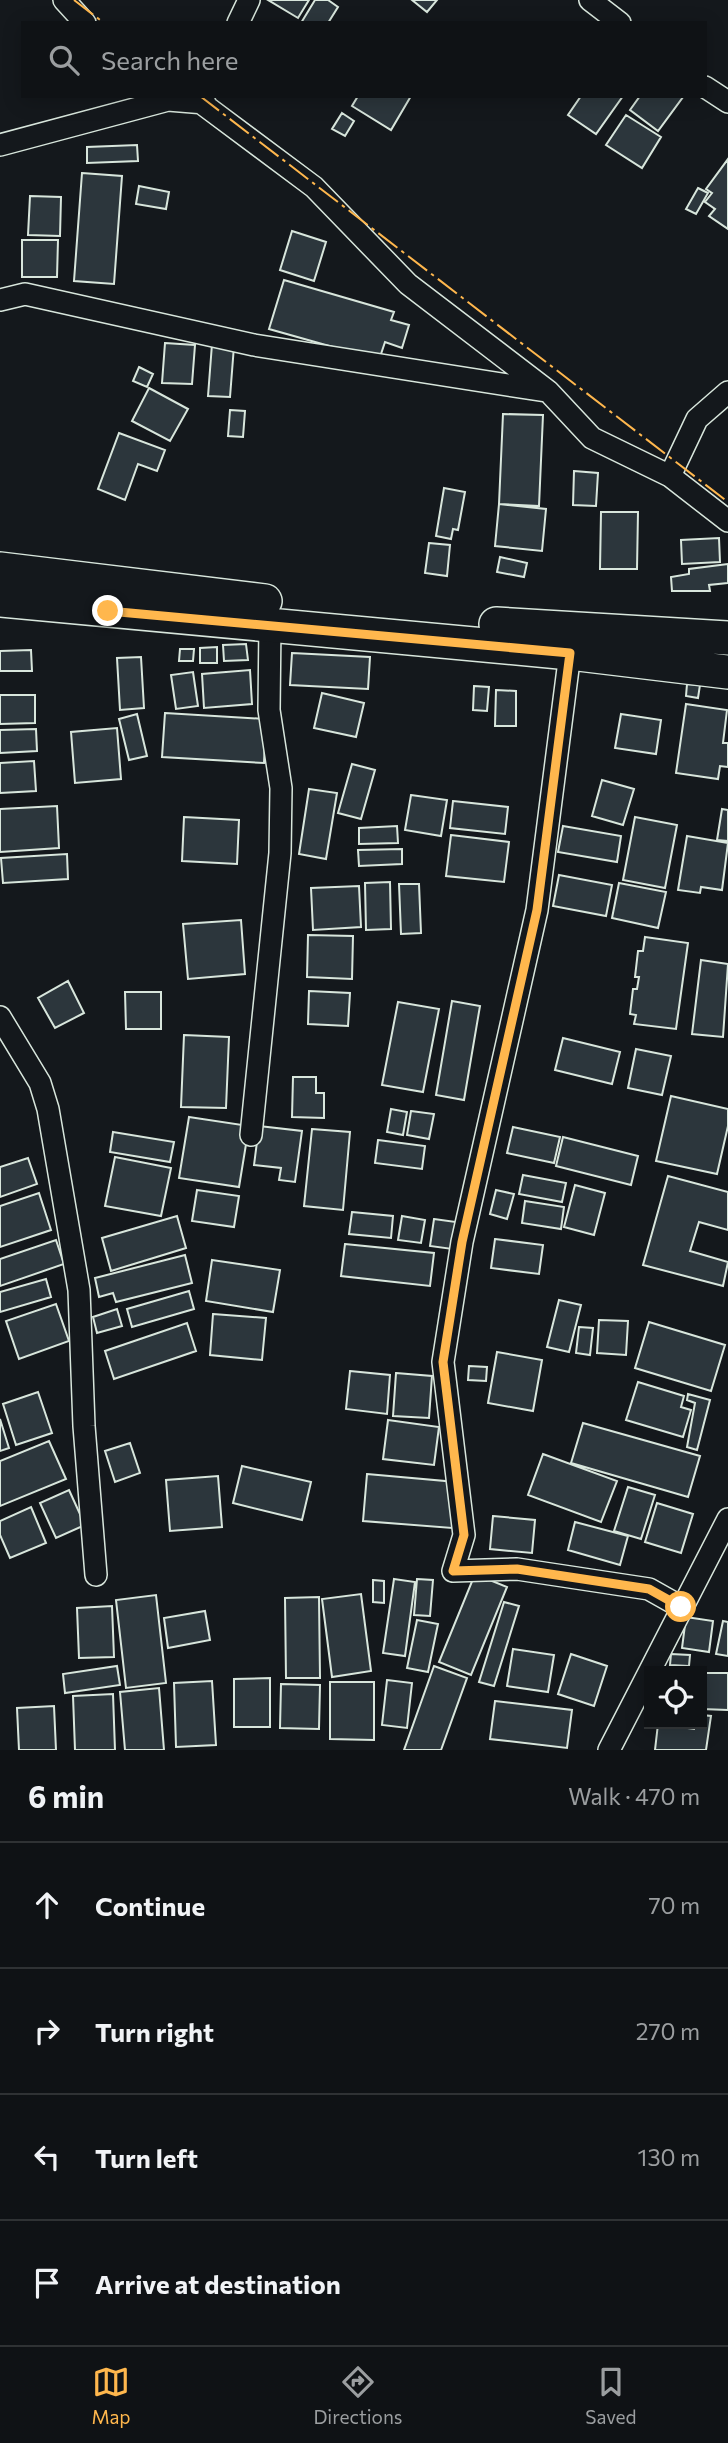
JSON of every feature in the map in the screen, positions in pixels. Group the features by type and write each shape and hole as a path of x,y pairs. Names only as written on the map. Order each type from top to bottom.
{"main road":[{"path":"0,569 205,595 472,623 728,638"},
{"path":"0,600 570,653 728,672"}],"street":[{"path":"64,0 83,21"},
{"path":"239,21 249,0"},
{"path":"590,0 617,21"},
{"path":"707,88 728,102"},
{"path":"0,145 167,100 202,99 314,187 408,284 548,391 592,438 670,476 728,521"},
{"path":"0,300 25,294 254,345 548,391"},
{"path":"670,476 697,419 728,392"},
{"path":"251,1135 280,853 281,788 269,710 270,624"},
{"path":"570,653 537,910 462,1242 443,1362 464,1535 453,1571 517,1569 649,1589 681,1607"},
{"path":"0,1017 40,1083 48,1109 79,1290 84,1426 96,1575"},
{"path":"610,1750 728,1519"}],"building":[{"path":"268,0 309,0 298,18"},
{"path":"315,0 328,0 338,7 329,21 302,21"},
{"path":"412,0 437,0 427,12"},
{"path":"357,98 410,98 391,130 352,106"},
{"path":"580,98 622,98 596,134 568,115"},
{"path":"639,98 682,98 658,131 630,110"},
{"path":"342,113 354,121 345,136 332,129"},
{"path":"626,115 661,137 642,168 606,145"},
{"path":"137,145 138,161 87,163 87,147"},
{"path":"728,159 728,229 709,216 715,209 705,202 712,193 706,189"},
{"path":"82,173 122,176 114,284 74,281"},
{"path":"139,186 169,192 166,209 136,204"},
{"path":"698,188 708,193 696,214 686,209"},
{"path":"30,196 61,197 60,236 28,235"},
{"path":"292,231 326,242 314,281 280,270"},
{"path":"22,240 58,240 57,277 22,277"},
{"path":"284,280 394,312 391,320 409,325 402,348 385,342 379,360 269,329"},
{"path":"165,343 195,345 192,384 162,383"},
{"path":"212,344 234,346 230,397 208,396"},
{"path":"139,367 153,374 147,387 133,381"},
{"path":"149,388 188,409 170,441 132,421"},
{"path":"230,410 245,411 243,437 228,436"},
{"path":"503,414 543,415 539,506 499,504"},
{"path":"119,433 165,450 157,471 138,464 125,500 98,489"},
{"path":"574,471 598,473 596,506 573,505"},
{"path":"444,488 465,492 458,530 453,529 451,539 436,536"},
{"path":"499,504 546,509 542,551 495,546"},
{"path":"601,512 638,512 637,569 600,569"},
{"path":"719,538 720,562 682,564 681,540"},
{"path":"429,543 450,545 447,576 425,573"},
{"path":"500,557 527,563 524,577 497,572"},
{"path":"728,564 728,583 709,585 710,591 672,591 671,577 689,574 689,569"},
{"path":"246,644 248,660 224,661 223,645"},
{"path":"217,647 217,663 200,663 200,648"},
{"path":"180,649 194,649 193,661 179,661"},
{"path":"31,650 32,671 0,671 0,651"},
{"path":"292,653 370,657 368,689 290,685"},
{"path":"141,657 144,708 120,710 117,658"},
{"path":"250,670 252,704 204,708 202,674"},
{"path":"193,672 198,706 176,709 171,675"},
{"path":"687,684 700,685 698,698 686,696"},
{"path":"474,686 489,687 487,711 473,710"},
{"path":"496,690 516,691 516,726 495,726"},
{"path":"322,693 364,703 356,737 314,728"},
{"path":"0,695 35,695 35,723 0,724"},
{"path":"686,704 727,710 723,743 728,743 728,767 720,766 718,779 676,773"},
{"path":"165,713 266,719 264,763 162,757"},
{"path":"137,714 147,756 129,760 119,719"},
{"path":"621,714 661,720 656,754 615,748"},
{"path":"117,728 121,779 75,783 71,732"},
{"path":"36,729 37,751 0,753 0,730"},
{"path":"34,761 36,791 0,793 0,763"},
{"path":"352,764 375,770 361,819 338,813"},
{"path":"602,780 634,789 623,825 592,816"},
{"path":"309,789 337,793 326,859 299,854"},
{"path":"411,795 447,800 441,836 405,830"},
{"path":"453,801 508,807 505,834 450,828"},
{"path":"57,806 59,848 0,852 0,809"},
{"path":"722,809 728,810 728,841 717,840"},
{"path":"184,817 239,820 237,864 182,861"},
{"path":"635,817 677,825 665,888 623,880"},
{"path":"397,826 398,843 359,844 359,828"},
{"path":"563,826 621,836 617,862 558,852"},
{"path":"451,835 509,842 504,882 446,876"},
{"path":"687,836 728,843 722,890 701,887 700,893 678,890"},
{"path":"402,849 402,864 359,866 358,850"},
{"path":"67,854 68,879 3,883 1,858"},
{"path":"559,875 612,885 606,916 553,906"},
{"path":"390,882 391,929 366,930 365,883"},
{"path":"619,883 666,892 658,928 612,918"},
{"path":"399,884 419,884 421,933 401,934"},
{"path":"359,886 361,927 313,930 311,888"},
{"path":"241,920 245,974 188,979 183,924"},
{"path":"308,935 353,936 352,979 307,977"},
{"path":"645,937 688,943 676,1029 634,1024 636,1015 630,1014 633,989 637,989 639,977 635,977 638,951 643,951"},
{"path":"701,960 728,964 723,1037 692,1034"},
{"path":"68,981 84,1013 55,1028 38,998"},
{"path":"309,991 350,993 348,1026 308,1024"},
{"path":"125,992 161,992 161,1029 126,1029"},
{"path":"452,1001 480,1006 464,1100 436,1095"},
{"path":"398,1002 439,1009 423,1092 382,1085"},
{"path":"184,1035 229,1037 226,1108 181,1107"},
{"path":"563,1038 620,1052 612,1084 555,1070"},
{"path":"636,1049 671,1056 662,1095 628,1088"},
{"path":"293,1077 316,1077 316,1093 324,1093 324,1118 292,1117"},
{"path":"671,1096 728,1109 728,1126 717,1174 656,1161"},
{"path":"391,1109 407,1112 403,1135 387,1132"},
{"path":"411,1111 434,1114 429,1139 407,1135"},
{"path":"189,1117 249,1126 239,1187 179,1178"},
{"path":"259,1126 302,1131 295,1182 279,1180 281,1168 254,1165"},
{"path":"513,1127 560,1137 554,1163 507,1153"},
{"path":"312,1129 350,1132 343,1210 304,1206"},
{"path":"113,1132 174,1142 170,1162 110,1152"},
{"path":"563,1137 638,1156 631,1185 556,1166"},
{"path":"378,1140 425,1146 422,1169 375,1163"},
{"path":"115,1157 171,1168 161,1216 105,1206"},
{"path":"28,1158 37,1184 0,1197 0,1167"},
{"path":"523,1175 566,1183 562,1202 519,1194"},
{"path":"668,1176 728,1192 728,1230 699,1222 690,1251 728,1262 723,1286 643,1265"},
{"path":"575,1185 605,1193 594,1235 564,1227"},
{"path":"197,1190 239,1196 234,1227 192,1221"},
{"path":"496,1190 514,1194 507,1219 490,1214"},
{"path":"39,1193 51,1230 0,1247 0,1206"},
{"path":"525,1201 564,1207 561,1229 522,1223"},
{"path":"352,1212 393,1216 391,1238 349,1234"},
{"path":"177,1216 186,1248 111,1271 102,1238"},
{"path":"402,1216 425,1220 421,1243 398,1240"},
{"path":"434,1219 456,1222 452,1249 430,1246"},
{"path":"495,1239 543,1245 539,1274 491,1268"},
{"path":"56,1240 64,1264 0,1286 0,1259"},
{"path":"345,1244 434,1253 430,1286 341,1276"},
{"path":"185,1255 192,1283 116,1302 113,1293 99,1297 95,1278"},
{"path":"212,1260 280,1270 273,1312 206,1301"},
{"path":"46,1279 51,1297 0,1312 0,1292"},
{"path":"189,1291 194,1309 132,1327 127,1309"},
{"path":"559,1300 581,1305 569,1352 547,1347"},
{"path":"56,1304 69,1341 19,1359 6,1321"},
{"path":"117,1309 122,1326 97,1333 93,1317"},
{"path":"213,1314 266,1318 262,1360 210,1355"},
{"path":"599,1320 628,1321 626,1355 597,1353"},
{"path":"649,1322 725,1345 711,1391 635,1368"},
{"path":"187,1323 196,1351 114,1379 105,1351"},
{"path":"579,1327 593,1328 590,1355 576,1353"},
{"path":"497,1352 542,1360 533,1411 488,1403"},
{"path":"469,1366 487,1367 486,1381 468,1380"},
{"path":"350,1371 390,1375 387,1414 346,1409"},
{"path":"396,1373 432,1376 429,1418 393,1416"},
{"path":"638,1382 684,1396 681,1407 691,1410 683,1437 626,1420"},
{"path":"38,1392 52,1433 16,1445 3,1404"},
{"path":"688,1394 710,1400 697,1450 687,1447 695,1403 687,1400"},
{"path":"0,1419 9,1448 0,1451"},
{"path":"388,1420 439,1427 434,1465 383,1459"},
{"path":"583,1423 700,1456 688,1497 571,1463"},
{"path":"49,1441 66,1479 0,1506 0,1461"},
{"path":"130,1443 140,1473 115,1482 105,1451"},
{"path":"543,1454 617,1481 601,1522 528,1495"},
{"path":"242,1466 311,1482 302,1520 233,1503"},
{"path":"367,1474 456,1482 452,1528 363,1521"},
{"path":"218,1476 222,1527 170,1531 166,1480"},
{"path":"628,1487 655,1495 641,1539 614,1531"},
{"path":"69,1490 85,1525 56,1538 40,1503"},
{"path":"657,1503 693,1514 681,1553 645,1542"},
{"path":"31,1507 46,1543 10,1558 0,1535 0,1521"},
{"path":"493,1516 535,1520 532,1553 490,1549"},
{"path":"575,1522 628,1536 620,1565 568,1550"},
{"path":"475,1574 507,1587 471,1675 439,1662"},
{"path":"394,1579 415,1582 405,1656 383,1653"},
{"path":"417,1579 433,1580 430,1616 414,1615"},
{"path":"373,1580 384,1581 384,1603 373,1602"},
{"path":"361,1594 371,1671 332,1677 322,1599"},
{"path":"156,1595 166,1683 126,1688 116,1600"},
{"path":"319,1597 320,1678 286,1678 285,1598"},
{"path":"504,1602 519,1606 494,1686 479,1682"},
{"path":"112,1606 114,1657 79,1658 77,1608"},
{"path":"205,1611 210,1640 168,1648 164,1618"},
{"path":"686,1617 713,1621 709,1652 682,1648"},
{"path":"417,1620 438,1624 428,1672 407,1668"},
{"path":"723,1621 728,1622 728,1656 716,1654"},
{"path":"513,1649 554,1655 548,1692 507,1686"},
{"path":"571,1654 607,1666 594,1706 558,1694"},
{"path":"671,1654 690,1655 689,1666 670,1665"},
{"path":"117,1666 120,1685 65,1693 63,1674"},
{"path":"434,1666 467,1678 441,1750 404,1750"},
{"path":"707,1673 728,1673 728,1710 707,1709"},
{"path":"270,1678 270,1727 234,1727 234,1679"},
{"path":"387,1680 412,1683 407,1728 382,1725"},
{"path":"212,1681 216,1745 176,1747 174,1683"},
{"path":"330,1682 374,1682 374,1740 330,1739"},
{"path":"281,1684 320,1685 319,1729 280,1728"},
{"path":"159,1688 164,1750 125,1750 120,1692"},
{"path":"113,1694 115,1750 75,1750 73,1696"},
{"path":"495,1701 572,1710 567,1748 490,1739"},
{"path":"54,1706 56,1750 19,1750 17,1708"},
{"path":"707,1716 711,1716 706,1750 655,1750 657,1729 707,1729"}],"power":[{"path":"74,0 101,21"},
{"path":"203,98 728,502"}],"route":[{"path":"108,611 570,653 537,910 462,1242 443,1362 443,1380 464,1535 460,1556 453,1571 517,1569 649,1589 681,1607"}]}
